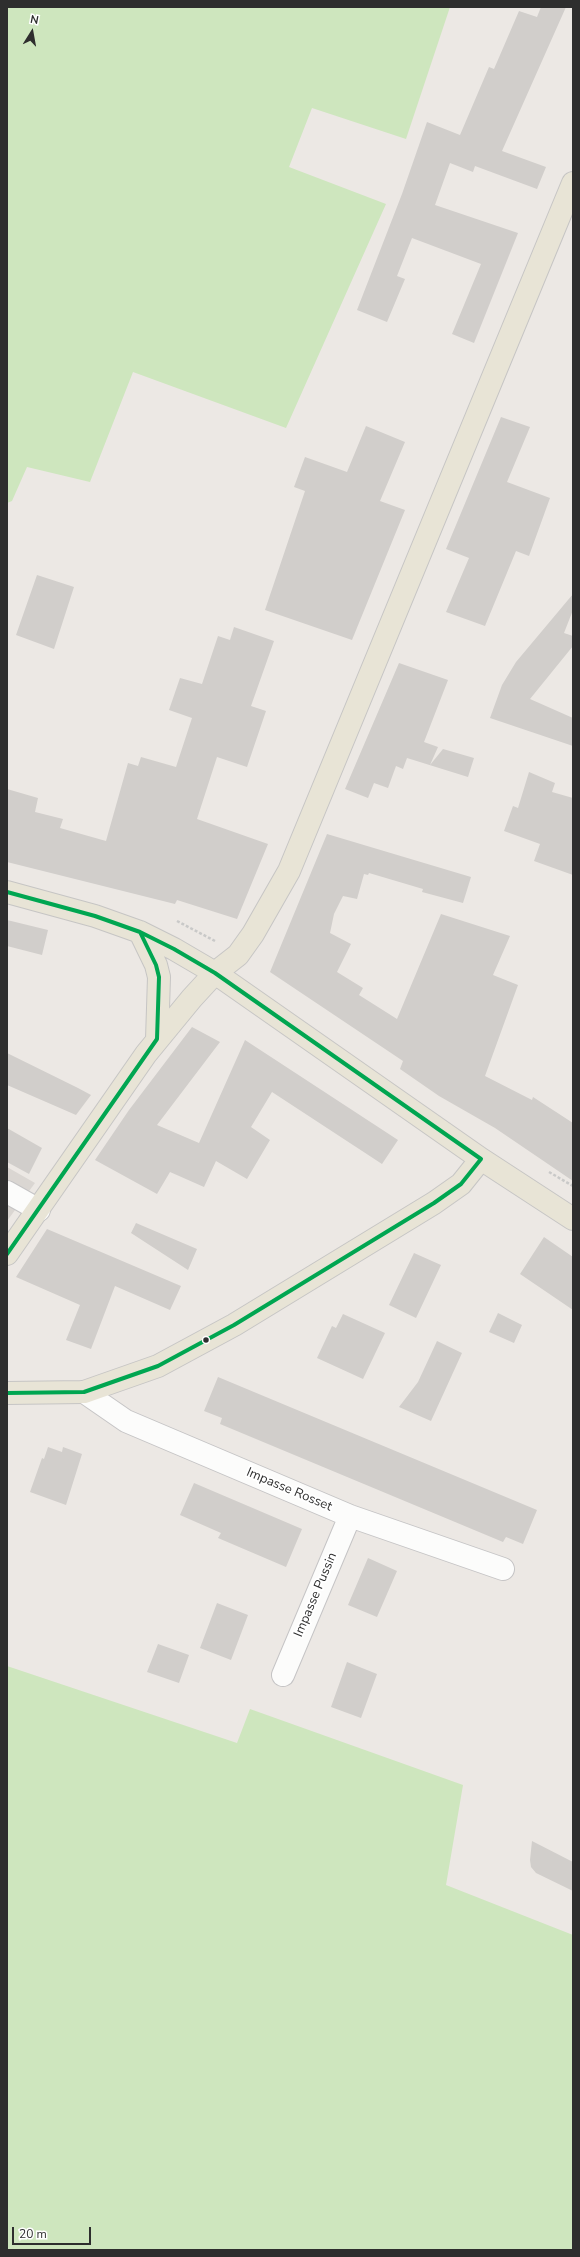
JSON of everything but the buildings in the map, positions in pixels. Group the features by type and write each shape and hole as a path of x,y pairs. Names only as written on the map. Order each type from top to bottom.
{"main road":[{"path":"7,1254 157,1039 215,973 238,955 253,934 289,871 573,183"},
{"path":"7,892 76,910 140,932 174,949 215,973 481,1159 573,1219"},
{"path":"140,932 156,965 159,977 157,1039"},
{"path":"7,1393 84,1392 158,1366 234,1325 434,1203 461,1184 481,1159"}],"street":[{"path":"7,1192 39,1210"},
{"name":"Impasse Rosset","path":"84,1392 126,1422 350,1516 503,1569"},
{"name":"Impasse Pussin","path":"283,1675 350,1516"}],"green space":[{"path":"7,7 450,7 406,139 312,108 289,167 386,204 286,428 133,372 90,482 27,467 12,501 7,503"},
{"path":"7,1666 237,1743 250,1709 463,1785 446,1885 573,1935 573,2250 7,2250"}],"shaded area":[{"path":"7,1167 35,1183 7,1221"}],"transit line":[{"path":"7,892 95,916 140,932 174,949 215,973 481,1159"},
{"path":"7,1254 157,1039 159,977 156,965 140,932"},
{"path":"7,1393 84,1392 158,1366 234,1325 434,1203 461,1184 481,1159"}]}
